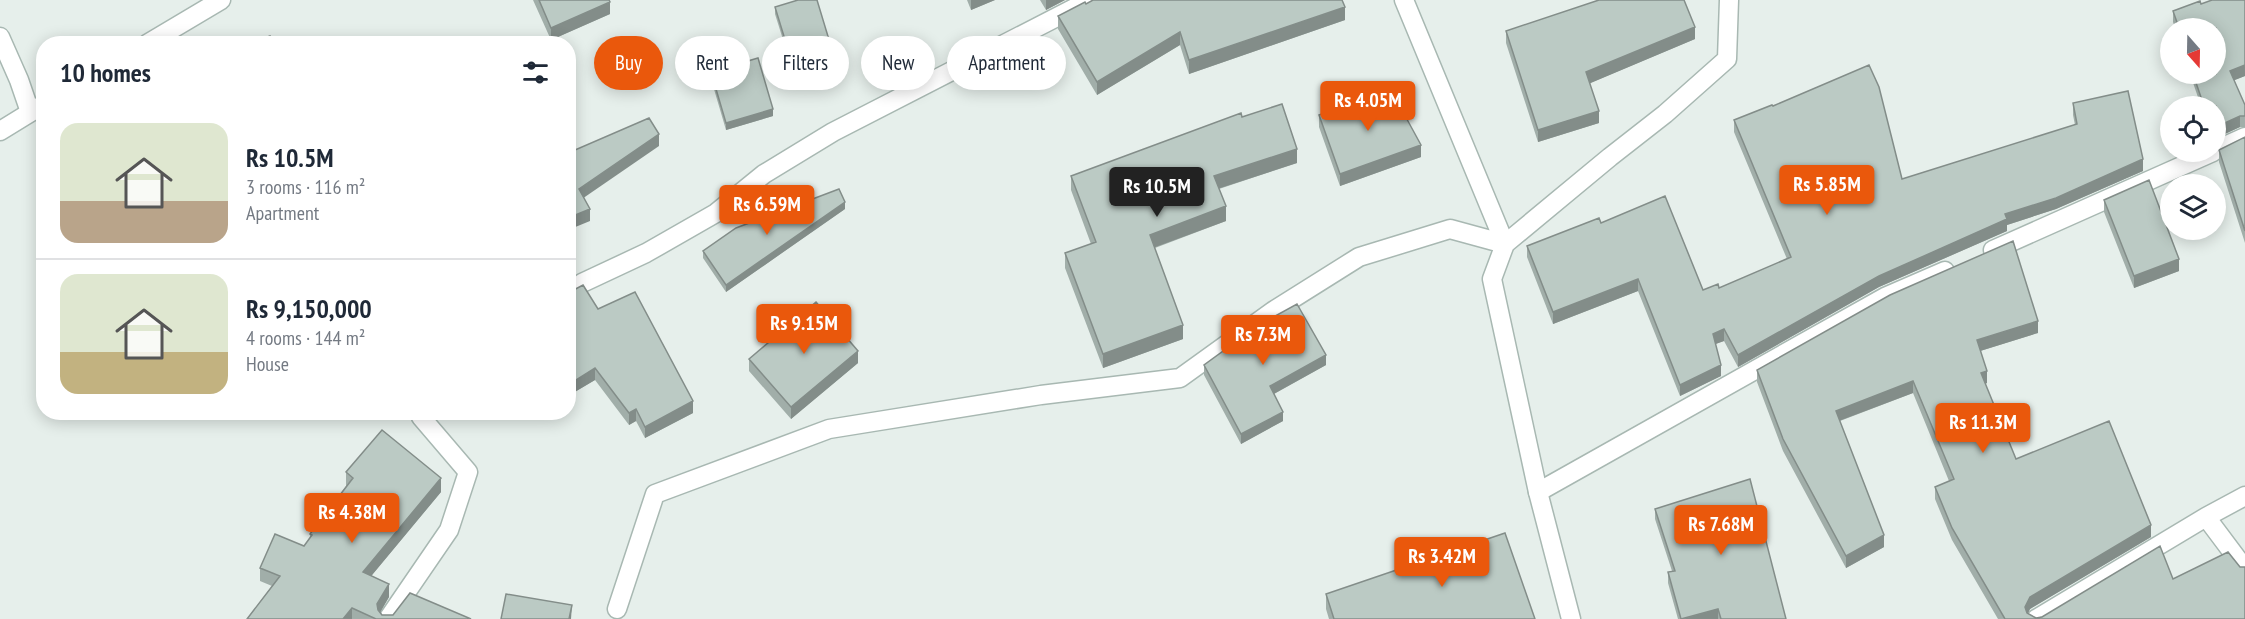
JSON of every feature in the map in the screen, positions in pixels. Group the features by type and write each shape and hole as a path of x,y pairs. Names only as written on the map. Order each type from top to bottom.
{"street":[{"path":"160,36 221,0"},
{"path":"576,287 646,253 716,213 764,174 833,132 1090,0"},
{"path":"1404,0 1505,244"},
{"path":"1571,619 1538,492 1492,279 1505,244 1665,114 1727,59 1730,0"},
{"path":"0,37 19,80 36,106"},
{"path":"0,131 36,109"},
{"path":"2226,146 2245,137"},
{"path":"1978,256 2189,162"},
{"path":"617,609 655,494 829,429 1041,395 1179,378 1273,311 1359,257 1450,229 1505,244"},
{"path":"1538,492 1885,297 1957,266"},
{"path":"388,619 449,530 468,472 424,420"},
{"path":"2036,619 2245,496"},
{"path":"2206,517 2245,569"}],"building":[{"path":"539,0 609,0 610,2 551,28"},
{"path":"798,0 817,0 828,36 784,36 775,7"},
{"path":"1093,0 1342,0 1345,7 1189,60 1180,32 1097,82 1058,16"},
{"path":"1599,0 1684,0 1695,27 1586,72 1599,111 1538,130 1506,31"},
{"path":"2212,0 2245,0 2245,65 2230,71 2245,105 2245,116 2226,122 2226,96 2201,96 2196,84 2226,84 2226,18 2175,18 2173,11 2200,1 2201,4"},
{"path":"758,58 762,72 762,90 767,90 773,109 726,123 716,90 750,90 750,60"},
{"path":"1869,65 1879,87 1902,179 2077,124 2073,103 2128,91 2143,159 2056,198 2005,214 2007,219 1879,276 1738,355 1724,329 1713,334 1721,365 1680,385 1638,279 1553,312 1527,246 1599,218 1601,223 1665,196 1703,290 1718,284 1719,288 1791,257 1734,120"},
{"path":"1391,90 1421,145 1340,174 1319,115"},
{"path":"1282,104 1297,149 1214,176 1226,206 1150,235 1183,325 1103,354 1065,253 1096,242 1071,176 1241,113 1242,117"},
{"path":"649,118 659,134 579,189 590,209 576,215 576,150"},
{"path":"2245,137 2245,231 2223,162 2226,162 2226,146"},
{"path":"2149,180 2160,209 2160,240 2172,240 2179,259 2134,276 2104,200"},
{"path":"839,189 845,202 726,285 703,251 736,228"},
{"path":"2013,241 2038,321 1977,340 1987,371 1981,373 2016,459 2109,421 2151,525 2030,597 2025,607 2027,613 2036,618 2042,617 2160,546 2173,579 2228,552 2240,567 2245,567 2245,619 2005,619 1952,528 1935,487 1954,479 1913,381 1836,411 1884,535 1846,556 1783,439 1757,370 1890,295"},
{"path":"583,285 598,309 635,292 693,401 645,427 636,409 629,413 595,368 576,380 576,289"},
{"path":"816,302 858,351 791,407 749,359"},
{"path":"1297,304 1326,355 1270,386 1283,412 1241,434 1204,365 1259,325"},
{"path":"382,430 441,478 363,572 389,584 377,604 378,610 382,615 393,615 410,593 471,619 376,619 352,608 343,619 247,619 280,576 260,568 275,534 304,546 312,535 310,534 353,478 346,472"},
{"path":"1750,479 1786,619 1721,619 1718,609 1681,619 1668,572 1675,571 1655,509"},
{"path":"1505,533 1535,619 1334,619 1326,594"},
{"path":"506,594 572,605 569,619 501,619"}]}
